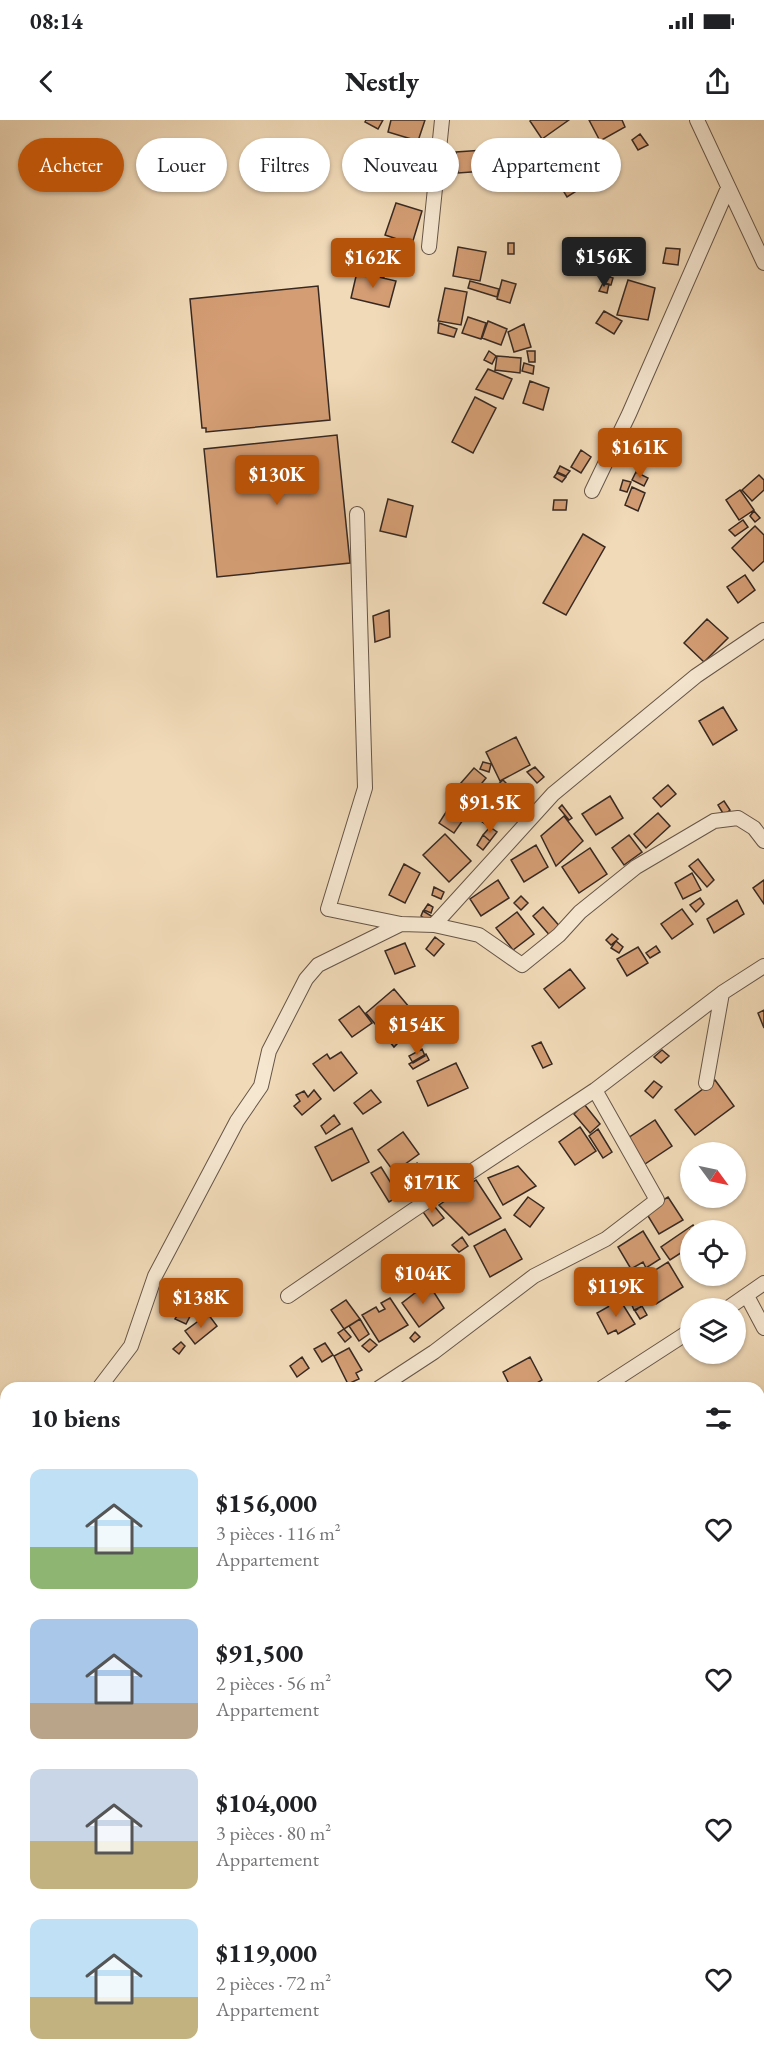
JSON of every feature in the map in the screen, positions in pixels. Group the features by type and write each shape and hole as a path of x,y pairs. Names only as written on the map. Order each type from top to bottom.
{"street":[{"path":"429,247 442,120"},
{"path":"697,120 764,263"},
{"path":"592,491 629,414 728,188"},
{"path":"357,514 365,788 328,909 401,924 434,925 479,935 522,965 559,934 580,912 636,867 714,820 738,818 754,828 764,841"},
{"path":"434,925 553,794 696,675 764,630"},
{"path":"104,1382 131,1346 155,1276 237,1121 261,1086 269,1051 306,979 318,965 401,924"},
{"path":"288,1296 412,1210 595,1090 722,993 764,966"},
{"path":"706,1083 722,993"},
{"path":"388,1382 434,1352 534,1276 606,1239 657,1200 595,1090"},
{"path":"744,1298 764,1283"},
{"path":"747,1296 764,1328"},
{"path":"611,1382 680,1337"}],"building":[{"path":"366,120 383,120 378,129 365,122"},
{"path":"391,120 425,120 419,138 408,138 388,132"},
{"path":"531,120 569,120 541,138"},
{"path":"589,120 622,120 625,127 605,138 598,138"},
{"path":"640,134 648,145 638,150 632,140"},
{"path":"471,151 471,172 459,173 459,152"},
{"path":"564,192 575,192 567,197"},
{"path":"396,203 422,211 412,244 385,235"},
{"path":"508,243 514,243 514,254 508,254"},
{"path":"458,247 486,252 480,281 453,276"},
{"path":"666,248 680,249 678,265 663,263"},
{"path":"376,261 387,264 384,277 372,274"},
{"path":"357,272 396,281 389,307 351,298"},
{"path":"607,276 613,278 611,285 605,284"},
{"path":"502,280 516,284 510,303 497,299"},
{"path":"628,280 655,288 648,320 617,315"},
{"path":"470,281 499,289 497,297 468,288"},
{"path":"603,283 609,284 607,293 599,291"},
{"path":"318,286 330,420 206,432 206,428 202,428 190,299"},
{"path":"445,288 467,292 461,325 438,321"},
{"path":"604,311 622,321 614,334 596,323"},
{"path":"468,317 486,323 481,339 462,333"},
{"path":"488,321 507,329 501,345 482,338"},
{"path":"439,323 457,329 454,337 438,333"},
{"path":"524,324 531,347 514,352 508,332"},
{"path":"489,351 496,356 492,364 484,360"},
{"path":"527,351 535,351 535,362 529,362"},
{"path":"497,356 521,358 520,373 495,370"},
{"path":"524,363 534,366 533,374 522,371"},
{"path":"488,369 512,379 503,399 476,389"},
{"path":"530,381 549,388 543,410 523,403"},
{"path":"475,397 496,408 473,453 452,442"},
{"path":"337,435 350,563 217,577 204,449"},
{"path":"581,450 591,457 581,473 571,467"},
{"path":"560,466 570,471 566,476 557,472"},
{"path":"636,472 648,478 644,486 632,480"},
{"path":"557,473 566,477 562,482 554,477"},
{"path":"759,475 764,480 764,490 752,501 742,490"},
{"path":"623,480 631,482 627,492 620,490"},
{"path":"632,487 645,493 638,511 625,505"},
{"path":"740,490 754,510 739,520 726,500"},
{"path":"388,499 413,506 406,537 380,531"},
{"path":"554,500 567,500 566,510 553,510"},
{"path":"754,511 760,518 755,522 750,516"},
{"path":"743,520 748,527 735,536 729,530"},
{"path":"755,526 764,535 764,561 753,571 732,548"},
{"path":"583,534 605,547 566,615 543,603"},
{"path":"745,575 755,590 738,603 727,587"},
{"path":"389,610 390,637 375,642 373,616"},
{"path":"707,619 728,638 704,662 684,643"},
{"path":"723,707 737,730 713,745 699,721"},
{"path":"516,737 530,765 500,781 486,752"},
{"path":"483,762 491,764 489,772 480,769"},
{"path":"535,767 544,777 537,783 527,772"},
{"path":"474,768 486,778 474,793 469,788 462,797 454,791"},
{"path":"503,780 522,794 519,797 524,803 515,811 494,788"},
{"path":"668,785 676,794 661,807 653,798"},
{"path":"476,792 500,809 488,826 464,809"},
{"path":"610,796 623,818 596,835 582,814"},
{"path":"724,801 730,810 724,815 718,805"},
{"path":"562,805 572,818 569,820 559,808"},
{"path":"448,809 463,820 454,833 439,823"},
{"path":"658,813 670,826 646,848 634,834"},
{"path":"564,816 583,841 556,866 541,836"},
{"path":"490,827 497,832 490,841 483,835"},
{"path":"445,834 471,861 449,882 423,855"},
{"path":"483,835 490,841 483,850 477,845"},
{"path":"629,835 642,852 624,865 612,848"},
{"path":"536,845 548,867 524,882 511,860"},
{"path":"590,848 607,874 579,893 562,867"},
{"path":"698,859 714,880 707,887 689,866"},
{"path":"404,864 420,873 405,903 389,895"},
{"path":"692,873 701,890 683,899 675,883"},
{"path":"498,880 509,898 481,916 470,899"},
{"path":"764,880 764,904 753,888"},
{"path":"434,887 444,892 441,899 432,895"},
{"path":"521,896 528,903 521,910 514,903"},
{"path":"700,898 704,904 696,912 690,905"},
{"path":"737,900 744,914 714,933 707,919"},
{"path":"428,904 433,907 431,913 424,910"},
{"path":"543,907 562,929 552,938 533,916"},
{"path":"682,909 693,924 672,939 661,924"},
{"path":"423,911 433,917 430,922 421,916"},
{"path":"517,912 534,934 513,950 496,928"},
{"path":"612,934 618,939 611,945 606,940"},
{"path":"612,934 618,939 611,945 606,940"},
{"path":"612,934 618,939 611,945 606,940"},
{"path":"435,937 444,944 434,956 426,949"},
{"path":"616,941 623,947 619,953 611,948"},
{"path":"405,943 415,966 395,974 385,951"},
{"path":"656,946 660,952 650,958 646,953"},
{"path":"638,947 648,963 627,976 617,959"},
{"path":"570,969 585,988 559,1008 544,989"},
{"path":"394,989 420,1020 394,1047 366,1013"},
{"path":"359,1006 372,1023 352,1037 339,1020"},
{"path":"764,1010 764,1028 758,1013"},
{"path":"541,1042 552,1064 543,1068 532,1046"},
{"path":"541,1042 552,1064 543,1068 532,1046"},
{"path":"541,1042 552,1064 543,1068 532,1046"},
{"path":"422,1049 425,1056 413,1063 409,1056"},
{"path":"662,1050 669,1056 661,1063 654,1057"},
{"path":"341,1052 357,1073 334,1091 313,1064 327,1054 330,1059"},
{"path":"426,1054 429,1060 413,1069 409,1064"},
{"path":"456,1063 468,1088 428,1106 417,1081"},
{"path":"715,1080 734,1106 695,1135 675,1110"},
{"path":"654,1081 662,1087 653,1098 645,1091"},
{"path":"314,1090 321,1099 302,1115 294,1106 300,1101 296,1095 304,1091 308,1097"},
{"path":"371,1090 381,1102 363,1114 354,1103"},
{"path":"584,1104 600,1124 590,1133 574,1114"},
{"path":"334,1115 340,1124 326,1134 321,1126"},
{"path":"655,1120 672,1146 645,1164 628,1138"},
{"path":"580,1127 596,1151 575,1165 559,1142"},
{"path":"352,1128 369,1162 332,1181 315,1147"},
{"path":"598,1129 612,1152 603,1158 589,1136"},
{"path":"403,1132 419,1154 394,1172 378,1150"},
{"path":"417,1163 429,1180 413,1190 402,1176"},
{"path":"518,1166 536,1186 503,1205 488,1178"},
{"path":"381,1167 399,1196 389,1202 371,1173"},
{"path":"381,1167 399,1196 389,1202 371,1173"},
{"path":"476,1180 501,1218 469,1235 439,1205"},
{"path":"528,1197 544,1208 530,1227 514,1215"},
{"path":"668,1197 683,1220 659,1234 645,1211"},
{"path":"431,1202 444,1218 433,1226 421,1209"},
{"path":"431,1202 444,1218 433,1226 421,1209"},
{"path":"505,1229 522,1259 490,1277 474,1246"},
{"path":"643,1231 660,1259 646,1268 643,1262 631,1269 618,1247"},
{"path":"680,1234 680,1254 670,1260 661,1247"},
{"path":"462,1237 468,1246 459,1252 452,1245"},
{"path":"668,1262 680,1286 683,1287 656,1304 641,1279"},
{"path":"428,1283 444,1308 419,1327 402,1303"},
{"path":"229,1286 238,1304 219,1314 209,1296"},
{"path":"634,1294 641,1307 634,1310 628,1296"},
{"path":"189,1296 198,1301 186,1324 175,1319"},
{"path":"390,1298 408,1325 379,1342 362,1315 376,1307 379,1312 385,1309 381,1303"},
{"path":"390,1298 408,1325 379,1342 362,1315 376,1307 379,1312 385,1309 381,1303"},
{"path":"390,1298 408,1325 379,1342 362,1315 376,1307 379,1312 385,1309 381,1303"},
{"path":"346,1300 360,1319 344,1329 331,1310"},
{"path":"620,1300 635,1324 618,1334 616,1330 608,1334 597,1313"},
{"path":"620,1300 635,1324 618,1334 616,1330 608,1334 597,1313"},
{"path":"642,1306 647,1315 640,1319 635,1311"},
{"path":"208,1314 217,1326 195,1344 185,1331"},
{"path":"360,1319 369,1334 359,1341 349,1326"},
{"path":"360,1319 369,1334 359,1341 349,1326"},
{"path":"360,1319 369,1334 359,1341 349,1326"},
{"path":"344,1329 351,1337 345,1342 338,1333"},
{"path":"344,1329 351,1337 345,1342 338,1333"},
{"path":"344,1329 351,1337 345,1342 338,1333"},
{"path":"415,1332 420,1337 414,1342 410,1338"},
{"path":"370,1339 377,1345 369,1352 362,1346"},
{"path":"181,1342 185,1346 179,1354 173,1349"},
{"path":"325,1343 333,1355 322,1362 314,1349"},
{"path":"349,1348 362,1370 356,1373 359,1379 347,1382 334,1356"},
{"path":"349,1348 362,1370 356,1373 359,1379 347,1382 334,1356"},
{"path":"349,1348 362,1370 356,1373 359,1379 347,1382 334,1356"},
{"path":"302,1357 309,1368 297,1377 290,1366"},
{"path":"530,1357 542,1380 539,1382 508,1382 503,1372"}]}
